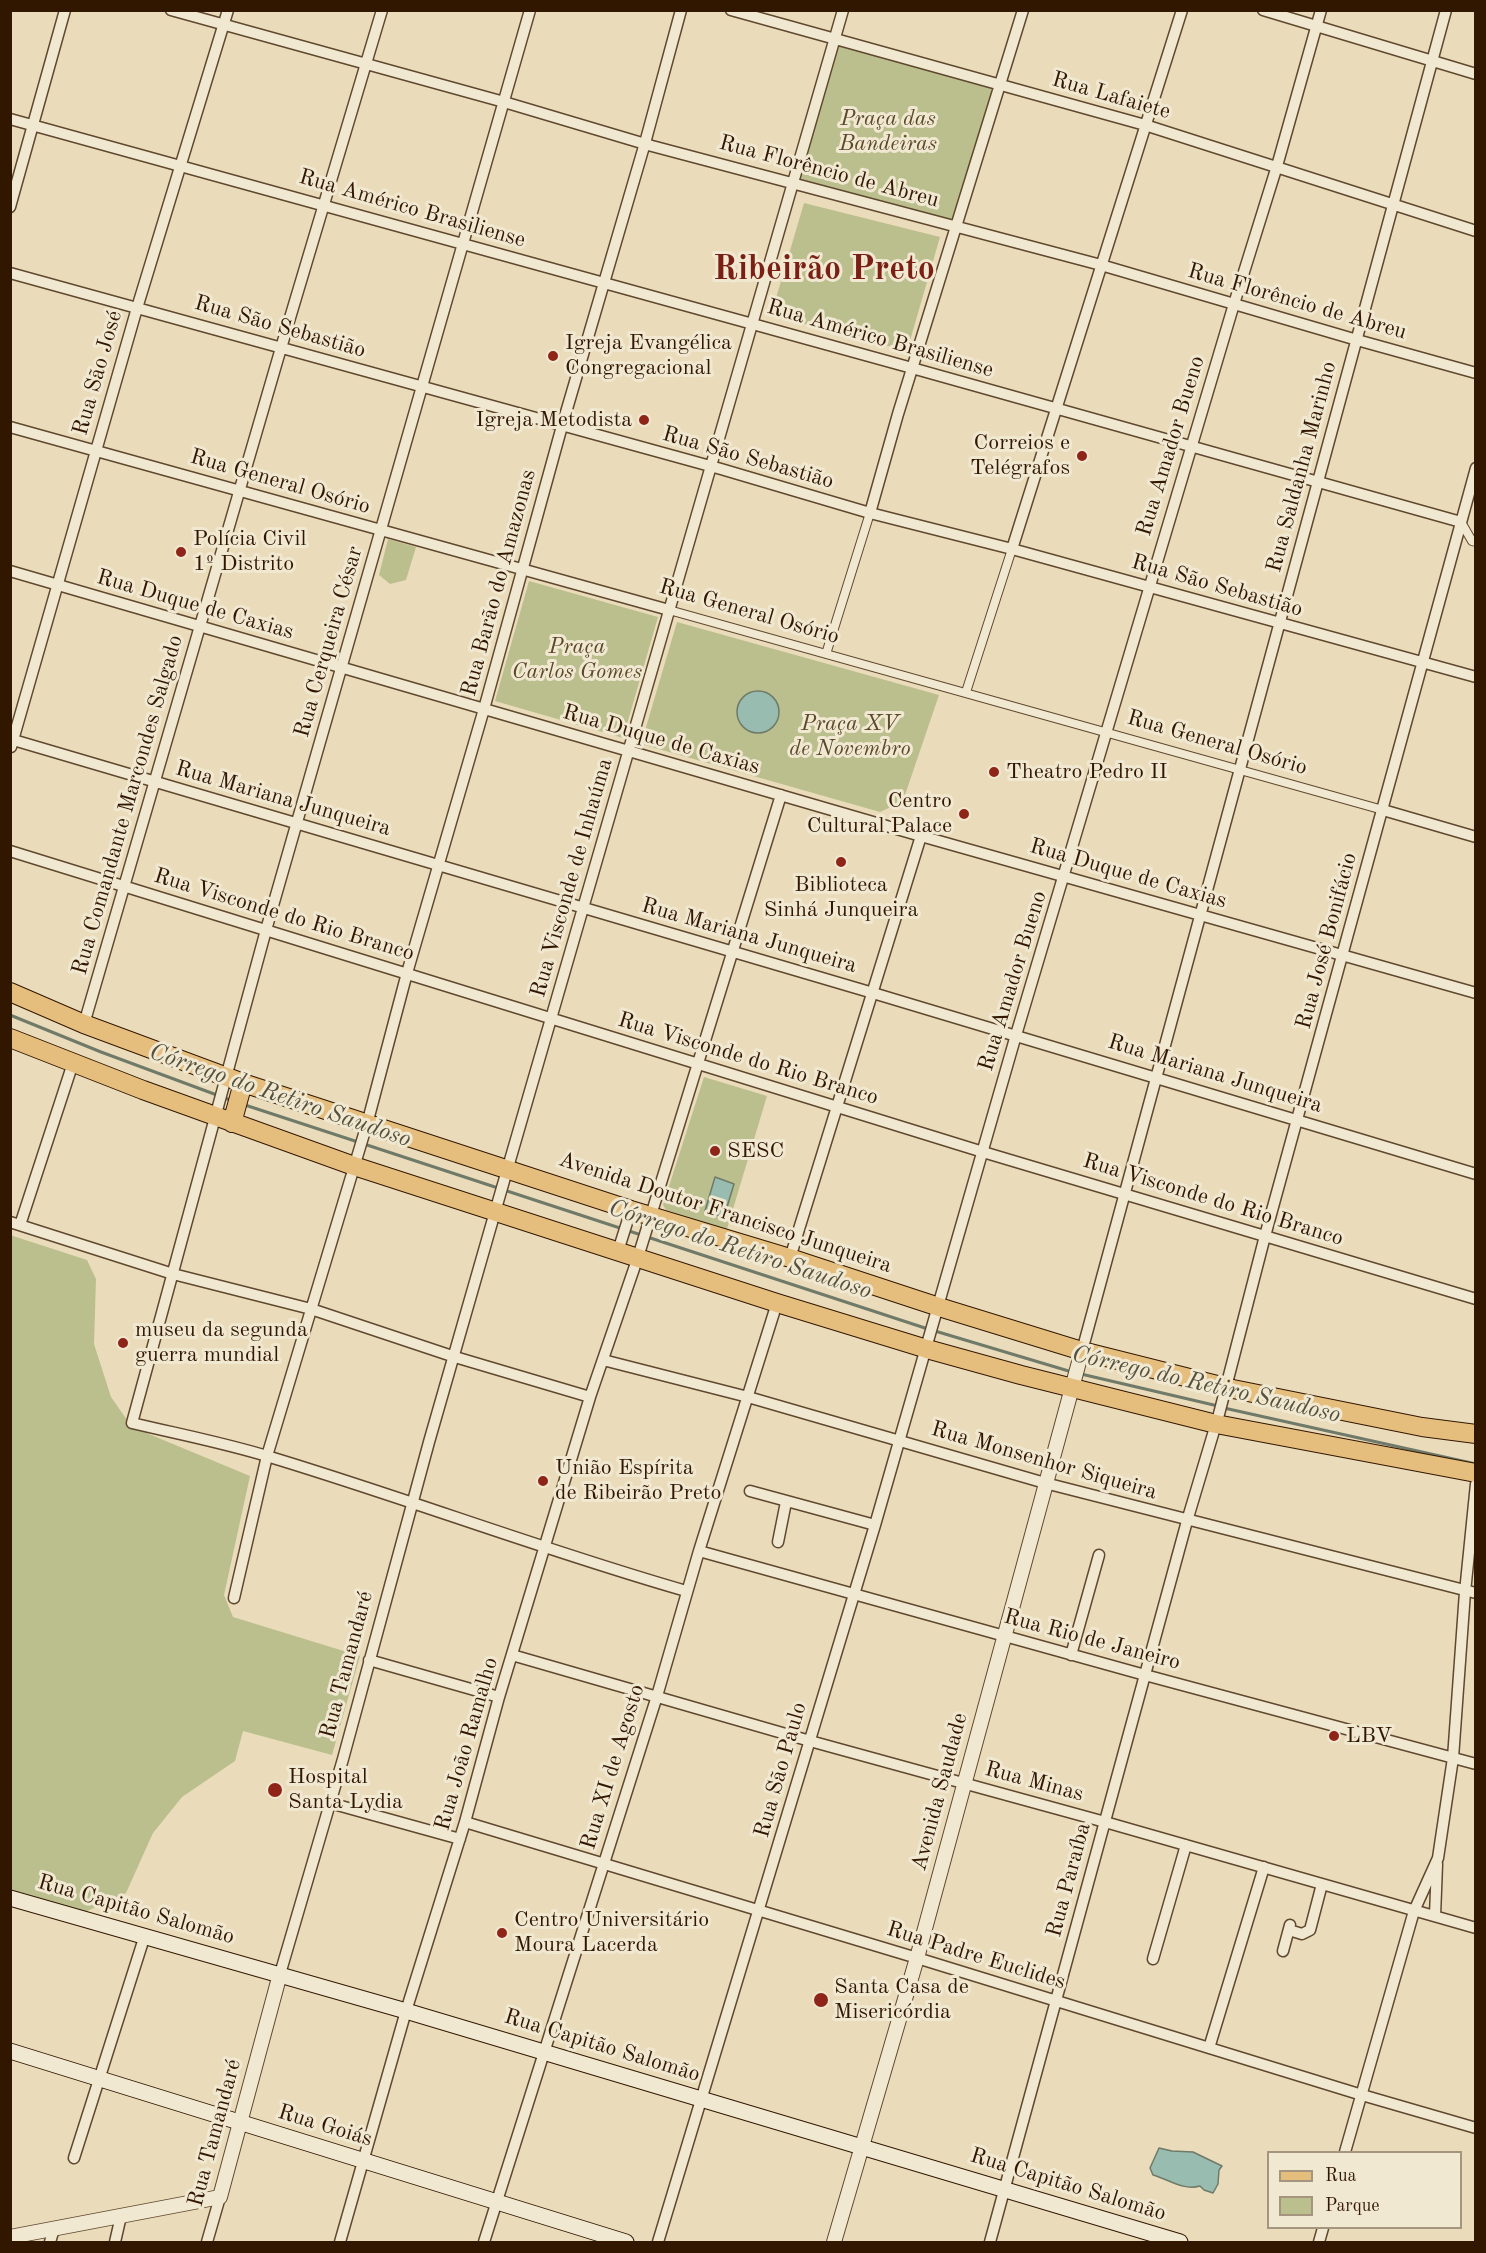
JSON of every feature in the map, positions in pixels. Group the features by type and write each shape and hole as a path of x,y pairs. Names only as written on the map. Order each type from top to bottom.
{"main road":[{"name":"Avenida Doutor Francisco Junqueira","path":"10,992 233,1084 648,1221 790,1258 937,1313 1081,1355 1225,1391 1422,1427 1476,1434"},
{"path":"10,1038 73,1063 356,1161 620,1247 777,1303 1072,1384 1218,1419 1476,1473"},
{"path":"225,1115 233,1084"},
{"name":"Rua Capitão Salomão","path":"10,1898 406,2011 1180,2242"},
{"name":"Rua Goiás","path":"10,2051 626,2242"}],"street":[{"path":"10,207 65,10"},
{"name":"Rua Florêncio de Abreu","path":"171,10 793,184 1101,265 1357,340 1476,372"},
{"name":"Rua São José","path":"11,742 137,308 228,10"},
{"name":"Rua Comandante Marcondes Salgado","path":"84,1024 382,10"},
{"name":"Rua Cerqueira César","path":"233,1084 266,930 530,10"},
{"name":"Rua Barão do Amazonas","path":"234,1598 267,1456 356,1161 407,973 524,569 562,426 645,143 681,10"},
{"name":"Rua Lafaiete","path":"731,10 1145,125 1476,231"},
{"name":"Rua Visconde de Inhaúma","path":"497,1207 843,10"},
{"path":"826,654 1023,10"},
{"path":"966,692 1182,10"},
{"path":"1263,10 1476,74"},
{"name":"Rua Amador Bueno","path":"937,1313 1016,1035 1277,166 1321,10"},
{"name":"Rua Saldanha Marinho","path":"1081,1355 1446,10"},
{"name":"Rua Américo Brasiliense","path":"10,119 1461,522"},
{"name":"Rua São Sebastião","path":"10,273 710,466 870,513 1012,549 1476,677"},
{"name":"Rua General Osório","path":"10,427 966,692 1476,837"},
{"name":"Rua José Bonifácio","path":"1218,1419 1265,1236 1476,468"},
{"path":"1461,522 1472,541 1476,542"},
{"name":"Rua Duque de Caxias","path":"10,571 921,836 1476,993"},
{"name":"Rua Mariana Junqueira","path":"11,742 439,864 1476,1174"},
{"name":"Rua João Ramalho","path":"340,2242 406,2011 460,1839 499,1697 590,1397 639,1254 781,795"},
{"path":"790,1258 921,836"},
{"name":"Rua Visconde do Rio Branco","path":"10,851 983,1152 1476,1299"},
{"path":"73,1063 15,1224 173,1274 311,1309 455,1357 590,1397"},
{"path":"225,1115 173,1274 132,1424 267,1456 604,1568 686,1592"},
{"name":"Rua Tamandaré","path":"207,2242 238,2123 497,1207"},
{"path":"620,1247 630,1214"},
{"name":"Rua XI de Agosto","path":"484,2242 657,1696 686,1592 777,1303"},
{"name":"Rua São Paulo","path":"658,2242 759,1912 937,1313"},
{"name":"Avenida Saudade","path":"834,2242 917,1958 1081,1355"},
{"name":"Rua Monsenhor Siqueira","path":"603,1360 748,1397 1187,1521 1470,1593"},
{"name":"Rua Paraíba","path":"990,2242 1187,1521 1218,1419"},
{"path":"1435,1916 1438,1858 1453,1758 1470,1593 1476,1484"},
{"path":"750,1491 875,1525"},
{"path":"778,1542 786,1502"},
{"name":"Rua Rio de Janeiro","path":"699,1551 1071,1655 1476,1764"},
{"path":"1071,1655 1099,1555"},
{"name":"Rua Minas","path":"512,1655 1476,1928"},
{"path":"369,1660 499,1697"},
{"path":"330,1803 460,1839"},
{"name":"Rua Padre Euclides","path":"465,1822 1476,2128"},
{"path":"1153,1959 1186,1845"},
{"path":"1345,2151 1414,1911 1438,1858"},
{"path":"1209,2048 1264,1867"},
{"path":"1283,1951 1290,1926 1302,1934 1310,1930 1322,1884"},
{"path":"74,2158 145,1935"},
{"path":"10,2237 52,2236 121,2216 220,2197"},
{"path":"115,2242 121,2216"}],"green space":[{"name":"Praça das Bandeiras","path":"838,46 991,87 992,95 951,221 799,181"},
{"name":"Praça das Bandeiras","path":"804,203 940,237 907,351 771,315"},
{"path":"388,539 416,547 406,580 390,584 379,575"},
{"name":"Praça Carlos Gomes","path":"529,581 658,617 623,738 495,701"},
{"name":"Praça XV de Novembro","path":"677,622 939,695 905,795 893,806 880,812 641,744"},
{"name":"SESC","path":"704,1077 767,1096 727,1229 666,1210 663,1205"},
{"path":"10,1235 87,1260 96,1279 94,1344 111,1397 132,1427 250,1476 224,1595 233,1617 360,1656 332,1755 243,1731 235,1761 182,1797 153,1833 126,1893 85,1912 11,1892"}],"water":[{"path":"758,691 773,697 779,712 773,727 758,733 743,727 737,712 743,697"},
{"path":"715,1177 734,1184 724,1217 705,1211"},
{"path":"1159,2148 1193,2152 1222,2166 1219,2170 1218,2184 1213,2193 1200,2186 1182,2186 1153,2175 1150,2168"}],"waterway":[{"name":"Córrego do Retiro Saudoso","path":"10,1015 233,1101"},
{"name":"Córrego do Retiro Saudoso","path":"245,1105 358,1142"},
{"name":"Córrego do Retiro Saudoso","path":"364,1144 498,1188"},
{"name":"Córrego do Retiro Saudoso","path":"504,1190 928,1329"},
{"name":"Córrego do Retiro Saudoso","path":"935,1331 1072,1372"},
{"name":"Córrego do Retiro Saudoso","path":"1081,1374 1218,1406"},
{"name":"Córrego do Retiro Saudoso","path":"1224,1408 1476,1464"}],"place":[{"name":"Igreja Evangélica Congregacional","path":"553,356"},
{"name":"Igreja Metodista","path":"644,420"},
{"name":"Correios e Telégrafos","path":"1082,456"},
{"name":"Polícia Civil 1º Distrito","path":"181,552"},
{"name":"Theatro Pedro II","path":"994,772"},
{"name":"Centro Cultural Palace","path":"964,814"},
{"name":"Biblioteca Sinhá Junqueira","path":"841,862"},
{"name":"SESC","path":"715,1151"},
{"name":"museu da segunda guerra mundial","path":"123,1343"},
{"name":"União Espírita de Ribeirão Preto","path":"543,1481"},
{"name":"LBV","path":"1334,1736"},
{"name":"Hospital Santa Lydia","path":"275,1790"},
{"name":"Centro Universitário Moura Lacerda","path":"502,1933"},
{"name":"Santa Casa de Misericórdia","path":"821,2000"}],"district":[{"name":"Ribeirão Preto","path":"824,270"}]}
